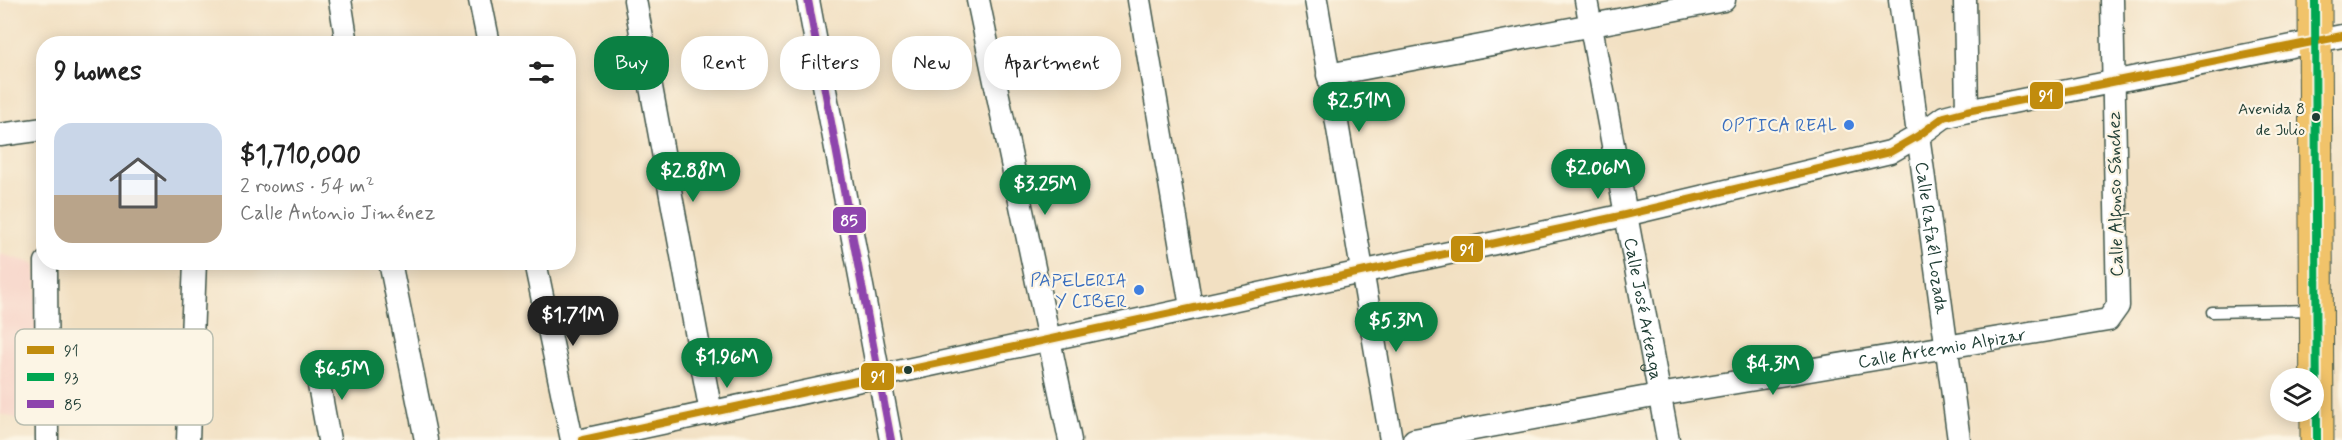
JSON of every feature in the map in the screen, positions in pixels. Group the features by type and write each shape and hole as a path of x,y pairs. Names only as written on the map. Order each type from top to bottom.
{"main road":[{"path":"2315,0 2329,38 2317,310 2317,440"}],"street":[{"path":"340,0 346,36"},
{"path":"480,0 487,36"},
{"path":"635,0 711,413"},
{"path":"808,0 891,440"},
{"path":"978,0 1070,440"},
{"path":"1139,0 1191,307"},
{"path":"1316,0 1391,440"},
{"name":"Calle José Arteaga","path":"1586,0 1668,440"},
{"path":"1329,75 1724,0"},
{"name":"Calle Rafaél Lozada","path":"1900,0 1959,440"},
{"path":"1965,0 1966,111"},
{"name":"Calle Alfonso Sánchez","path":"2112,0 2118,306 2113,316"},
{"path":"583,440 1625,215 1890,152 1918,136 1944,117 1966,111 2329,38"},
{"path":"0,135 36,130"},
{"path":"46,270 46,329"},
{"path":"192,329 195,270"},
{"path":"392,270 426,440"},
{"path":"537,270 572,440"},
{"name":"Calle Artemio Alpizar","path":"1414,440 1659,395 2103,322 2113,316"},
{"path":"316,369 329,440"},
{"path":"47,425 47,440"},
{"path":"188,440 189,425"}],"lane":[{"path":"2212,312 2317,310"}],"shaded area":[{"path":"0,254 36,264 37,329 15,329 15,418 0,414"}],"transit line":[{"name":"85","path":"808,0 891,440"},
{"name":"93","path":"2315,0 2317,440"},
{"name":"91","path":"583,440 1625,215 1890,152 1918,136 1944,117 1967,111 2342,36"}],"place":[{"name":"Avenida 8 de Julio","path":"2316,117"},
{"name":"OPTICA REAL","path":"1849,125"},
{"name":"PAPELERIA Y CIBER","path":"1139,290"}]}
